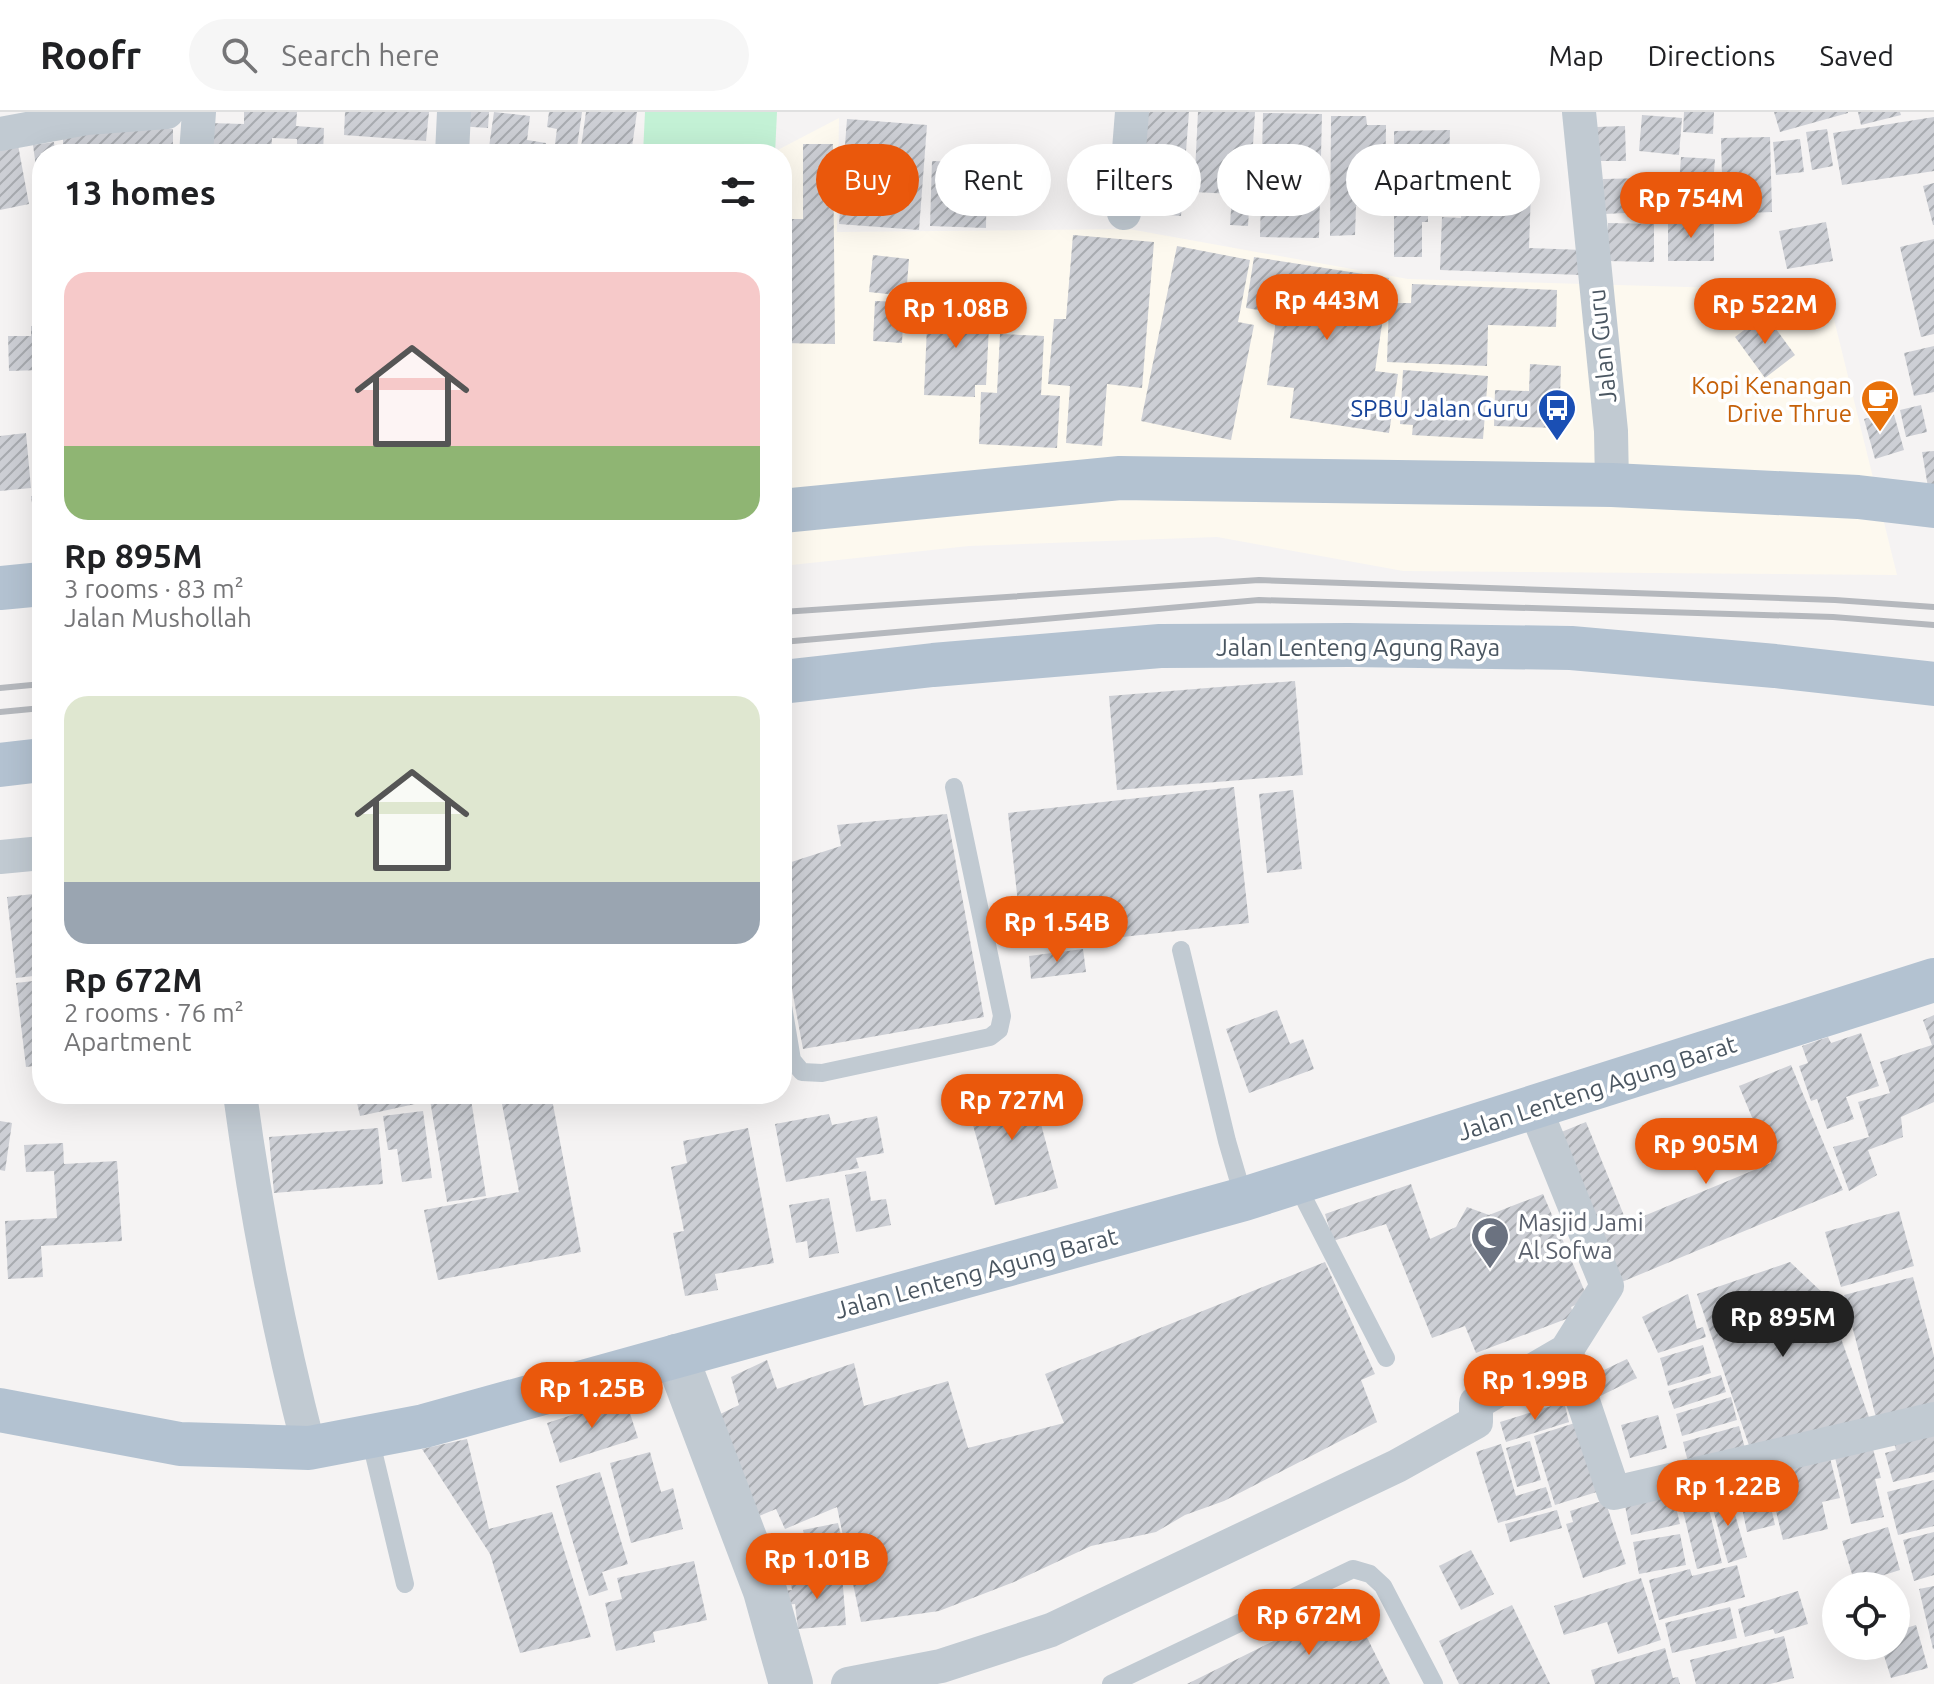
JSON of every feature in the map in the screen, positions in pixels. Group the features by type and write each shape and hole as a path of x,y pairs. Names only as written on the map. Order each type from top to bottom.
{"main road":[{"path":"792,510 1120,478 1612,485 1858,497 1934,506"},
{"path":"0,588 32,585"},
{"name":"Jalan Lenteng Agung Raya","path":"792,681 933,665 1160,646 1349,645 1571,648 1934,684"},
{"path":"0,765 32,761"},
{"name":"Jalan Lenteng Agung Barat","path":"0,1410 180,1444 309,1448 424,1426 1244,1199 1934,980"}],"street":[{"path":"0,134 86,115 167,112"},
{"path":"197,144 199,112"},
{"path":"452,144 454,112"},
{"path":"1129,144 1132,112"},
{"name":"Jalan Guru","path":"1579,112 1611,431 1612,485"},
{"path":"0,857 32,854"},
{"path":"241,1104 290,1376 309,1448"},
{"path":"848,1684 941,1666 1051,1630 1397,1466 1476,1422 1476,1403 1568,1348 1607,1286 1535,1108"},
{"path":"1568,1348 1614,1493 1934,1419"},
{"path":"676,1356 765,1591 790,1677"}],"lane":[{"path":"792,1060 802,1072 822,1073 990,1037 999,1030 1002,1016 954,787"},
{"path":"1181,950 1244,1199"},
{"path":"1296,1183 1386,1358"},
{"path":"370,1438 405,1584"},
{"path":"1111,1684 1353,1569 1370,1574 1383,1586 1434,1684"}],"shaded area":[{"path":"839,118 839,144 816,144 816,216 837,216 837,232 1129,229 1408,279 1827,291 1897,575 1403,571 1217,537 969,546 792,565 792,144 789,144"}],"green space":[{"path":"645,112 777,112 775,144 643,144"}],"building":[{"path":"244,112 297,112 296,126 324,128 323,144 297,144 297,139 272,138 272,144 207,144 208,123 244,124"},
{"path":"345,112 429,112 426,141 344,135"},
{"path":"460,112 489,112 488,128 458,126"},
{"path":"494,112 530,116 527,140 546,143 546,144 489,144"},
{"path":"549,112 582,112 577,144 555,144 557,129 547,127"},
{"path":"586,112 637,112 632,144 581,144"},
{"path":"1140,112 1189,112 1187,144 1138,144"},
{"path":"1198,112 1255,112 1253,144 1217,144 1217,193 1201,192 1201,144 1196,144"},
{"path":"1684,112 1714,112 1713,134 1683,132"},
{"path":"1774,112 1848,112 1848,113 1780,132"},
{"path":"1858,112 1900,112 1901,115 1861,125"},
{"path":"1263,113 1322,114 1321,144 1262,144"},
{"path":"1642,115 1682,118 1679,155 1639,151"},
{"path":"1331,116 1366,116 1367,125 1386,125 1386,144 1346,144 1346,216 1356,216 1355,235 1330,236"},
{"path":"1934,117 1934,171 1842,185 1833,133"},
{"path":"847,119 927,125 919,230 839,224 840,216 919,216 919,144 845,144"},
{"path":"1625,126 1626,161 1597,161 1596,127"},
{"path":"63,129 173,129 173,144 63,144"},
{"path":"1827,129 1833,166 1812,170 1806,132"},
{"path":"1450,130 1450,144 1394,144 1394,131"},
{"path":"1770,137 1772,212 1723,214 1721,138"},
{"path":"1800,139 1804,172 1776,175 1773,142"},
{"path":"803,144 816,144 816,216 834,216 835,344 792,343 792,219 803,219"},
{"path":"18,145 29,204 0,210 0,149"},
{"path":"1681,157 1715,159 1712,199 1678,197"},
{"path":"932,161 935,161 935,216 986,216 986,228 930,226"},
{"path":"1646,178 1648,212 1604,214 1603,179"},
{"path":"1934,183 1934,225 1933,225 1923,186"},
{"path":"1231,216 1249,216 1248,226 1230,225"},
{"path":"1261,216 1320,216 1319,238 1260,237"},
{"path":"1394,216 1428,216 1428,222 1422,222 1422,257 1394,257"},
{"path":"1530,216 1529,248 1583,250 1582,275 1440,270 1442,217"},
{"path":"1714,219 1714,261 1668,261 1668,220"},
{"path":"1826,222 1833,261 1787,269 1779,231"},
{"path":"1608,223 1654,224 1654,262 1607,261"},
{"path":"1073,235 1154,242 1142,388 1107,384 1102,446 1066,443 1070,386 1048,384 1054,319 1066,319"},
{"path":"1934,239 1934,334 1921,337 1900,247"},
{"path":"1177,246 1250,260 1238,322 1254,325 1231,440 1141,421"},
{"path":"873,255 909,259 906,296 869,292"},
{"path":"1254,257 1389,278 1375,371 1398,374 1389,433 1290,418 1294,388 1267,385 1277,313 1246,308"},
{"path":"1412,284 1557,290 1556,327 1488,325 1487,366 1387,362 1389,303 1411,303"},
{"path":"875,301 904,302 902,343 873,341"},
{"path":"928,303 990,307 986,385 975,385 975,397 924,395"},
{"path":"1765,314 1795,355 1765,378 1735,337"},
{"path":"31,326 32,370 9,371 8,336 31,336"},
{"path":"1000,334 1044,336 1041,395 1060,396 1057,448 979,444 981,392 997,393"},
{"path":"1934,346 1934,392 1914,396 1904,353"},
{"path":"1530,364 1561,366 1559,428 1494,426 1495,390 1529,391"},
{"path":"1403,370 1488,376 1483,439 1412,435 1413,425 1400,424"},
{"path":"1921,405 1927,432 1906,437 1900,410"},
{"path":"1893,411 1904,450 1875,459 1864,419"},
{"path":"26,433 31,488 0,491 0,436"},
{"path":"1934,451 1934,486 1928,487 1922,452"},
{"path":"1295,681 1303,775 1117,790 1109,696"},
{"path":"1234,787 1249,923 1023,948 1008,813"},
{"path":"1293,790 1302,869 1267,873 1259,794"},
{"path":"947,814 984,1017 803,1049 792,989 792,862 841,846 837,825"},
{"path":"32,894 32,976 16,978 7,897"},
{"path":"1083,949 1086,972 1031,979 1029,956"},
{"path":"32,981 32,1066 26,1067 16,983"},
{"path":"1277,1010 1290,1044 1303,1039 1314,1069 1249,1093 1226,1029"},
{"path":"1934,1015 1934,1102 1901,1117 1903,1137 1868,1150 1877,1175 1849,1191 1833,1147 1869,1137 1858,1102 1890,1093 1880,1062 1932,1045 1923,1020"},
{"path":"1861,1033 1879,1086 1846,1097 1854,1119 1827,1129 1817,1099 1811,1101 1799,1066 1808,1063 1802,1046 1828,1037 1831,1043"},
{"path":"1791,1065 1843,1190 1612,1286 1549,1137 1586,1122 1627,1223 1771,1163 1739,1086"},
{"path":"1029,1079 1058,1188 995,1205 965,1096"},
{"path":"357,1104 415,1104 360,1116"},
{"path":"431,1104 472,1104 486,1196 447,1202"},
{"path":"502,1104 553,1104 581,1252 438,1280 424,1210 519,1192"},
{"path":"423,1111 432,1178 402,1182 397,1149 388,1150 383,1116"},
{"path":"829,1114 832,1125 877,1116 884,1153 856,1158 859,1168 786,1182 775,1124"},
{"path":"0,1121 12,1123 5,1171 0,1170"},
{"path":"378,1128 383,1184 274,1193 269,1137"},
{"path":"748,1128 774,1263 715,1274 718,1290 685,1296 673,1233 684,1231 671,1167 687,1163 683,1141"},
{"path":"63,1143 64,1164 117,1161 122,1241 41,1246 43,1277 8,1279 5,1221 57,1218 54,1171 26,1172 24,1145"},
{"path":"866,1171 871,1201 886,1199 891,1225 856,1232 845,1175"},
{"name":"Masjid Jami Al Sofwa","path":"1411,1184 1430,1239 1456,1227 1467,1207 1489,1215 1543,1194 1588,1299 1571,1307 1574,1316 1476,1353 1465,1326 1432,1338 1386,1224 1333,1241 1325,1214"},
{"path":"829,1198 839,1253 809,1258 807,1241 796,1243 789,1205"},
{"path":"1899,1211 1914,1266 1841,1287 1825,1232"},
{"path":"1325,1262 1375,1374 1361,1380 1377,1422 1224,1501 1185,1515 1156,1532 1091,1546 1014,1582 939,1611 861,1622 837,1507 785,1529 776,1509 752,1519 710,1419 739,1405 731,1377 767,1360 777,1389 854,1363 864,1406 948,1381 968,1448 1064,1423 1045,1374"},
{"path":"1790,1262 1826,1296 1871,1423 1753,1457 1697,1294"},
{"path":"1913,1277 1934,1356 1934,1414 1879,1429 1844,1295"},
{"path":"1688,1294 1697,1329 1703,1327 1706,1337 1658,1353 1642,1317"},
{"path":"1703,1345 1711,1373 1668,1386 1660,1358"},
{"path":"1627,1359 1637,1378 1592,1400 1583,1380"},
{"path":"1721,1375 1726,1392 1674,1409 1668,1391"},
{"path":"1731,1397 1737,1420 1682,1436 1676,1414"},
{"path":"625,1398 638,1438 560,1463 547,1423"},
{"path":"1564,1402 1569,1422 1506,1442 1500,1422"},
{"path":"1658,1415 1667,1448 1630,1458 1621,1425"},
{"path":"1578,1422 1600,1491 1555,1505 1534,1436"},
{"path":"1934,1423 1934,1472 1893,1482 1885,1453 1896,1450 1891,1433"},
{"path":"1739,1426 1748,1459 1691,1474 1683,1442"},
{"path":"467,1439 489,1529 552,1512 591,1637 520,1653 490,1554 422,1449"},
{"path":"1530,1441 1541,1480 1517,1487 1506,1448"},
{"path":"1501,1444 1516,1496 1546,1487 1552,1507 1498,1523 1476,1452"},
{"path":"1832,1445 1873,1449 1881,1478 1875,1479 1884,1517 1851,1524"},
{"path":"1827,1446 1840,1498 1822,1502 1828,1529 1783,1540 1764,1462"},
{"path":"650,1452 661,1492 673,1488 683,1529 631,1543 610,1463"},
{"path":"1754,1467 1760,1493 1738,1499 1734,1485 1708,1492 1705,1479"},
{"path":"600,1472 628,1564 602,1572 608,1590 589,1596 556,1486"},
{"path":"1700,1478 1705,1500 1683,1506 1677,1484"},
{"path":"1934,1480 1934,1526 1898,1535 1887,1492"},
{"path":"1672,1491 1680,1524 1631,1535 1624,1501"},
{"path":"1729,1493 1747,1557 1728,1563 1710,1499"},
{"path":"1605,1500 1626,1564 1583,1578 1566,1524 1573,1522 1570,1511"},
{"path":"1770,1503 1775,1525 1747,1532 1742,1508"},
{"path":"1708,1505 1722,1563 1697,1569 1683,1511"},
{"path":"1557,1510 1562,1528 1510,1542 1505,1524"},
{"path":"838,1523 842,1539 818,1543 821,1554 809,1557 803,1530"},
{"path":"1888,1527 1900,1570 1851,1572 1842,1541"},
{"path":"1934,1532 1934,1575 1914,1581 1903,1540"},
{"path":"799,1534 805,1565 789,1568 787,1557 766,1561 764,1551 776,1549 774,1539"},
{"path":"1680,1534 1686,1565 1639,1574 1633,1542"},
{"path":"1471,1550 1494,1594 1461,1610 1439,1566"},
{"path":"694,1561 707,1620 653,1632 655,1642 616,1651 605,1603 622,1599 617,1578"},
{"path":"1737,1565 1745,1597 1659,1620 1649,1580 1690,1569 1692,1576"},
{"path":"842,1574 846,1625 798,1629 795,1604 783,1605 782,1591 792,1590 790,1579"},
{"path":"1641,1578 1661,1640 1618,1654 1607,1622 1564,1635 1554,1606"},
{"path":"1934,1586 1934,1649 1933,1649 1919,1589"},
{"path":"1798,1591 1808,1624 1775,1634 1773,1629 1745,1637 1738,1609"},
{"path":"1350,1603 1390,1684 1187,1684"},
{"path":"1512,1605 1550,1684 1459,1684 1439,1641"},
{"path":"1730,1607 1737,1638 1672,1653 1665,1623"},
{"path":"1916,1625 1928,1668 1891,1678 1885,1660 1910,1660 1910,1627"},
{"path":"1784,1636 1794,1678 1770,1684 1696,1684 1690,1660"},
{"path":"1665,1648 1673,1678 1678,1677 1680,1684 1595,1684 1591,1670"}],"railway":[{"path":"792,611 1259,580 1835,600 1934,607"},
{"path":"792,641 1259,600 1833,617 1934,625"},
{"path":"0,688 32,685"},
{"path":"0,712 32,709"}],"place":[{"name":"Kopi Kenangan Drive Thrue","path":"1880,433"},
{"name":"SPBU Jalan Guru","path":"1557,442"},
{"name":"Masjid Jami Al Sofwa","path":"1490,1270"}]}
